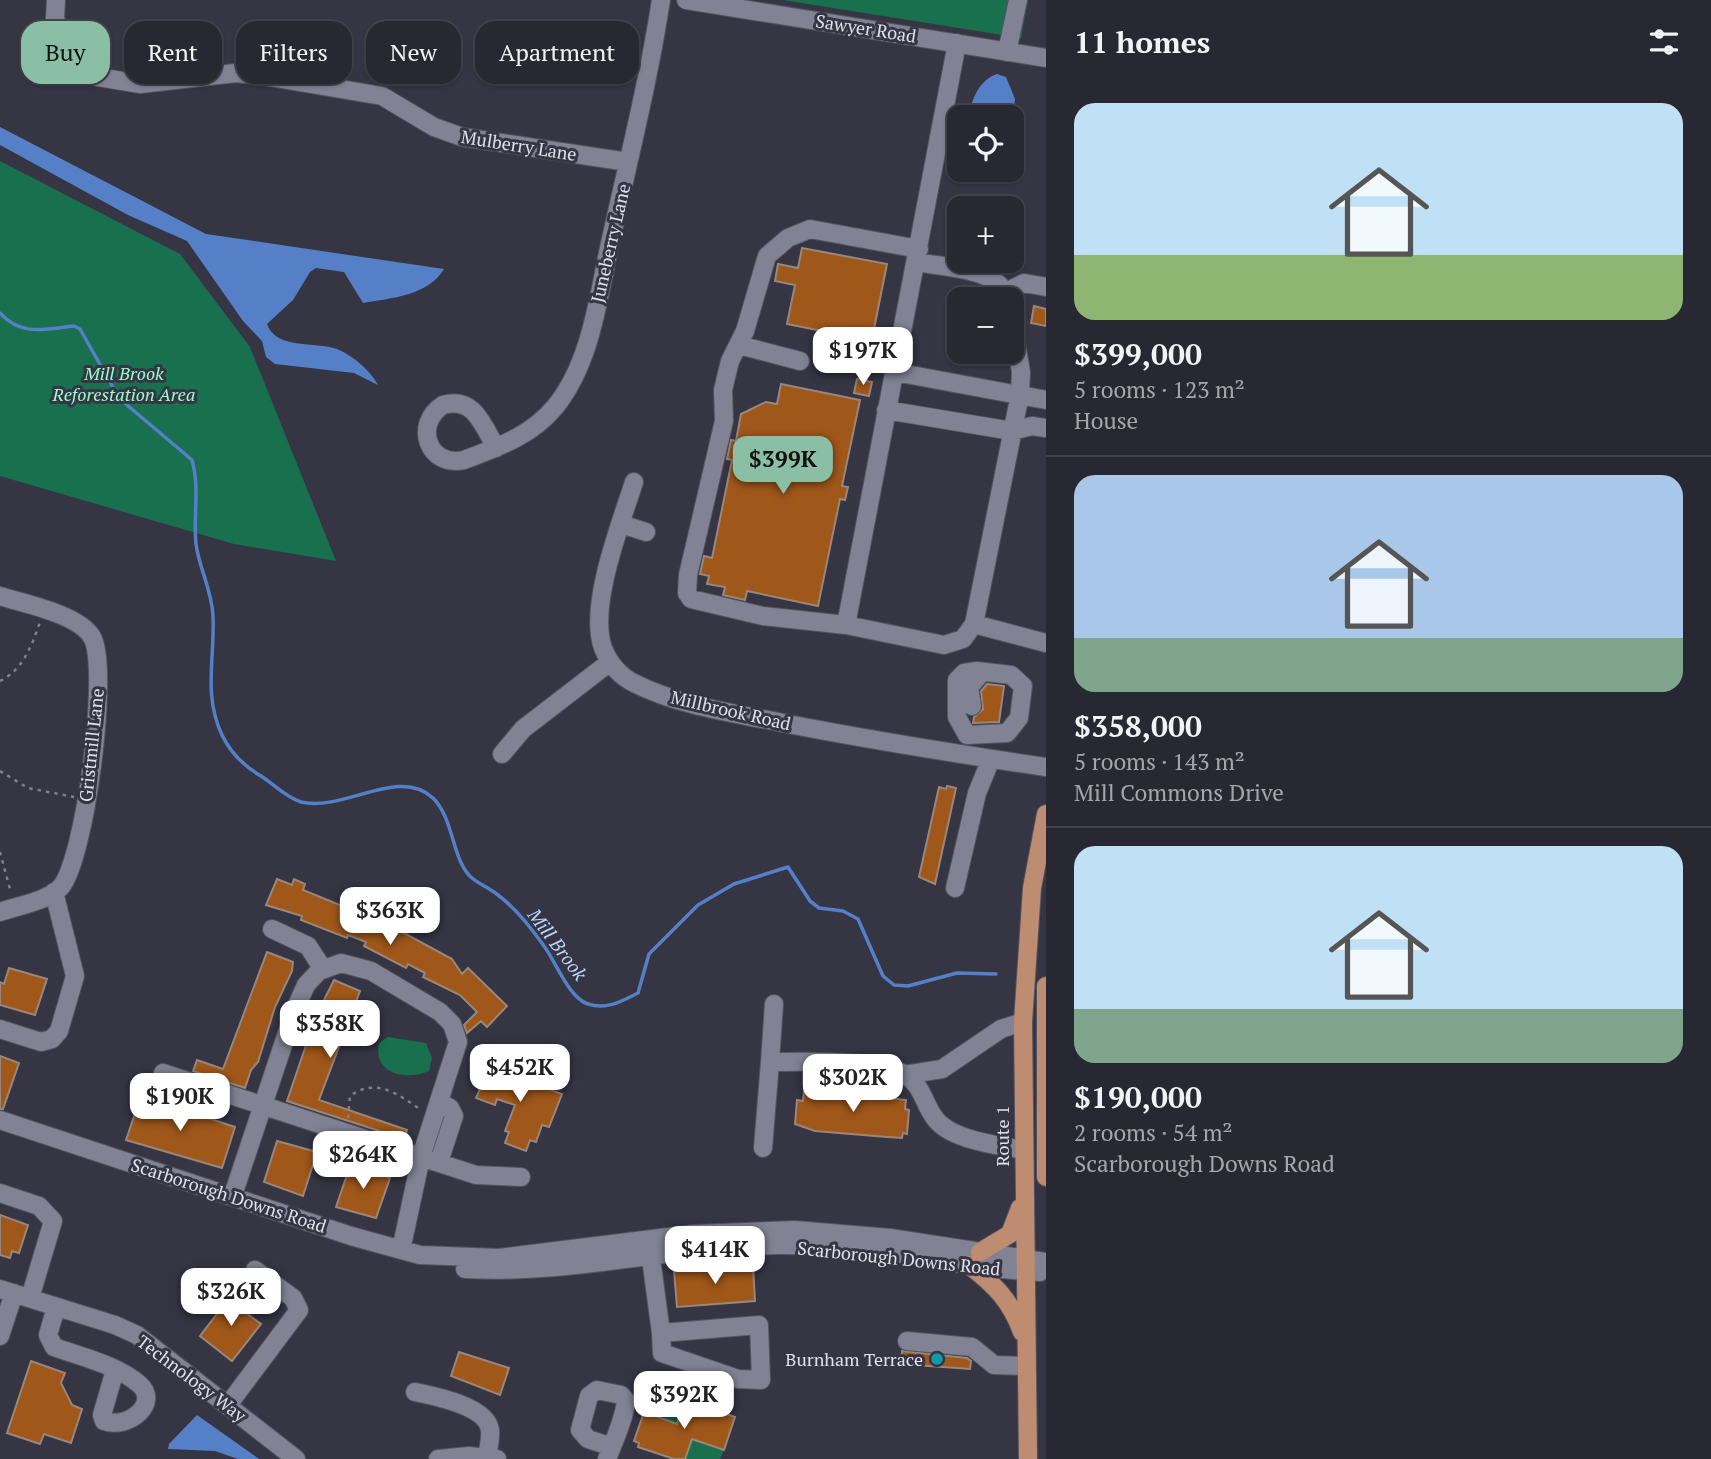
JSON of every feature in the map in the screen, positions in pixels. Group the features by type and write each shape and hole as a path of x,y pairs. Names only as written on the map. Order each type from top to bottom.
{"main road":[{"name":"Route 1","path":"1028,1459 1023,1022 1031,901 1046,814"},
{"path":"1046,986 1046,1177"},
{"path":"1023,1191 1018,1216 1010,1234 975,1258 1009,1302 1025,1343"}],"street":[{"name":"Mulberry Lane","path":"56,0 55,18 65,50 85,71 98,77 126,83 154,84 236,73 264,76 382,96 397,102 434,127 462,137 628,162"},
{"name":"Juneberry Lane","path":"496,448 525,434 543,419 560,400 575,375 588,337 661,0"},
{"name":"Sawyer Road","path":"686,0 1046,58"},
{"path":"1007,52 1018,0"},
{"path":"846,625 957,43"},
{"path":"1002,287 1000,283 983,275 816,229 788,238 772,250 764,263 739,345 730,361 723,390 724,421 688,575 687,593 691,599 708,606 786,619 846,625 944,645 964,639 974,624 1020,394 1020,364"},
{"path":"1019,287 1024,283 1046,287"},
{"path":"739,345 800,361"},
{"path":"895,372 1046,400"},
{"path":"886,410 1012,431 1032,426 1046,428"},
{"path":"502,754 523,730 610,662 601,639 600,616 621,524 634,482"},
{"path":"621,524 646,532"},
{"name":"Gristmill Lane","path":"0,596 77,622 95,644 98,709 86,799 74,862 67,878 54,892"},
{"path":"974,624 1046,643"},
{"name":"Millbrook Road","path":"610,662 633,683 671,697 743,715 965,755 1046,766"},
{"path":"977,671 1011,676 1020,681 1024,691 1019,718 1011,730 1003,734 968,735 958,721 956,711 956,684 964,673 977,671"},
{"path":"965,755 972,711 969,687 978,677"},
{"path":"968,735 963,688 967,680 978,677 1012,681 1024,691"},
{"path":"954,888 977,793 990,759"},
{"path":"0,912 54,892 75,976 59,1031 52,1039 41,1042 0,1029"},
{"path":"272,929 308,946 323,969"},
{"path":"233,1195 301,995 310,979 323,969 341,963 364,968 431,1006 450,1020 457,1036 458,1049 421,1157 401,1250"},
{"path":"763,1148 774,1004"},
{"path":"866,1081 904,1073 931,1073 942,1069 1001,1029 1023,1022"},
{"path":"770,1062 858,1063 904,1073 922,1090 935,1119 948,1132 1023,1150"},
{"path":"815,1064 847,1080"},
{"path":"928,1106 942,1069"},
{"path":"163,1073 484,1176 520,1177"},
{"path":"439,1102 450,1108 454,1116 439,1162"},
{"name":"Scarborough Downs Road","path":"0,1120 420,1255 439,1266 489,1270 796,1230 863,1234 975,1258 1026,1265 1046,1273"},
{"path":"0,1194 40,1206 53,1221 15,1293 0,1336"},
{"path":"650,1247 662,1353 738,1379 761,1380 759,1325 661,1333"},
{"name":"Scarborough Downs Road","path":"1026,1265 1046,1262"},
{"path":"228,1405 299,1310 293,1298 255,1270"},
{"name":"Technology Way","path":"15,1293 137,1335 296,1459"},
{"path":"56,1307 48,1335 51,1343 115,1370"},
{"path":"907,1342 972,1347 994,1365 1026,1366"},
{"path":"415,1392 450,1400 483,1417 490,1429 493,1458 438,1459"}],"path":[{"path":"0,681 10,676 28,653 42,618"},
{"path":"0,771 28,788 74,797"},
{"path":"0,852 10,891"},
{"path":"345,1125 350,1096 384,1087 421,1110"}],"green space":[{"path":"783,0 1028,0 1021,38"},
{"name":"Mill Brook Reforestation Area","path":"0,161 180,254 250,347 336,561 234,544 0,476"},
{"path":"388,1037 426,1043 432,1058 429,1071 402,1075 386,1068 378,1054 379,1043"},
{"path":"658,1395 680,1403 677,1424 651,1415"},
{"path":"692,1439 724,1450 720,1459 685,1459"}],"water":[{"path":"997,74 1006,77 1015,99 1014,105 972,105 977,91"},
{"path":"0,127 206,234 444,269 429,285 419,290 363,303 344,272 316,268 310,272 293,300 267,324 279,338 287,341 343,352 366,369 378,385 354,373 275,364 266,357 262,341 243,321 187,241 128,215 0,145"},
{"path":"197,1415 259,1459 238,1459 215,1451 168,1449 169,1444"}],"building":[{"path":"802,248 887,264 865,374 825,367 832,333 787,324 795,285 775,281 778,264 798,268"},
{"path":"1034,306 1046,309 1046,326 1031,323"},
{"path":"857,379 872,382 869,396 854,393"},
{"path":"781,384 860,400 842,486 848,487 845,500 840,499 818,606 747,591 745,600 723,595 725,587 707,584 709,576 700,574 704,556 712,558 732,460 727,459 731,440 736,441 741,414 766,402 777,404"},
{"path":"987,684 1004,686 999,722 973,723 974,717 983,709 981,691"},
{"path":"947,786 956,788 935,884 919,877 939,787 946,789"},
{"path":"277,879 292,885 294,879 305,884 303,890 391,926 452,959 462,974 468,968 507,1006 487,1027 481,1021 467,1033 464,1025 477,1012 460,995 423,977 425,973 408,964 406,968 364,946 366,942 348,935 347,938 301,920 302,916 266,905"},
{"path":"267,952 293,962 292,971 275,1007 258,1062 251,1070 245,1088 193,1071 197,1060 223,1069"},
{"path":"9,968 47,979 35,1015 0,1005 0,982 4,984"},
{"path":"334,980 360,991 319,1100 407,1130 404,1139 287,1101 316,1016"},
{"path":"0,1056 19,1063 3,1109 0,1109"},
{"path":"492,1061 503,1065 500,1071 562,1094 549,1127 542,1125 536,1142 530,1140 526,1151 505,1143 509,1132 505,1131 515,1105 497,1099 495,1105 476,1098"},
{"path":"856,1086 865,1095 906,1100 905,1109 909,1110 907,1134 903,1133 902,1138 815,1131 795,1124 797,1100 803,1101 804,1091 845,1093"},
{"path":"141,1096 235,1127 222,1168 126,1140"},
{"path":"277,1141 317,1152 303,1196 264,1182"},
{"path":"351,1163 390,1178 376,1218 336,1207"},
{"path":"0,1215 28,1225 19,1253 12,1251 10,1258 0,1255"},
{"path":"753,1265 755,1301 677,1307 674,1271"},
{"path":"233,1293 251,1306 246,1313 261,1324 232,1361 200,1336"},
{"name":"Burnham Terrace","path":"902,1351 967,1358 971,1361 970,1369 901,1364"},
{"path":"459,1352 509,1368 500,1395 451,1376"},
{"path":"31,1361 65,1373 61,1383 72,1405 82,1409 71,1443 44,1434 40,1444 7,1433"},
{"path":"685,1400 735,1417 724,1450 692,1439 685,1459 674,1459 638,1447 639,1443 634,1441 644,1412 677,1424"}],"waterway":[{"name":"Mill Brook","path":"0,313 16,326 34,330 74,326 80,329 114,389 127,405 192,460 196,481 196,544 213,616 213,705 222,735 238,759 285,794 301,802 335,801 388,788 404,787 419,789 433,798 445,816 468,874 501,898 521,917 544,946 569,987 581,1000 595,1006 608,1005 638,993 649,954 698,905 734,884 788,867 810,901 819,908 843,911 858,919 883,976 894,985 908,986 957,973 996,974"}],"place":[{"name":"Burnham Terrace","path":"937,1359"}]}
